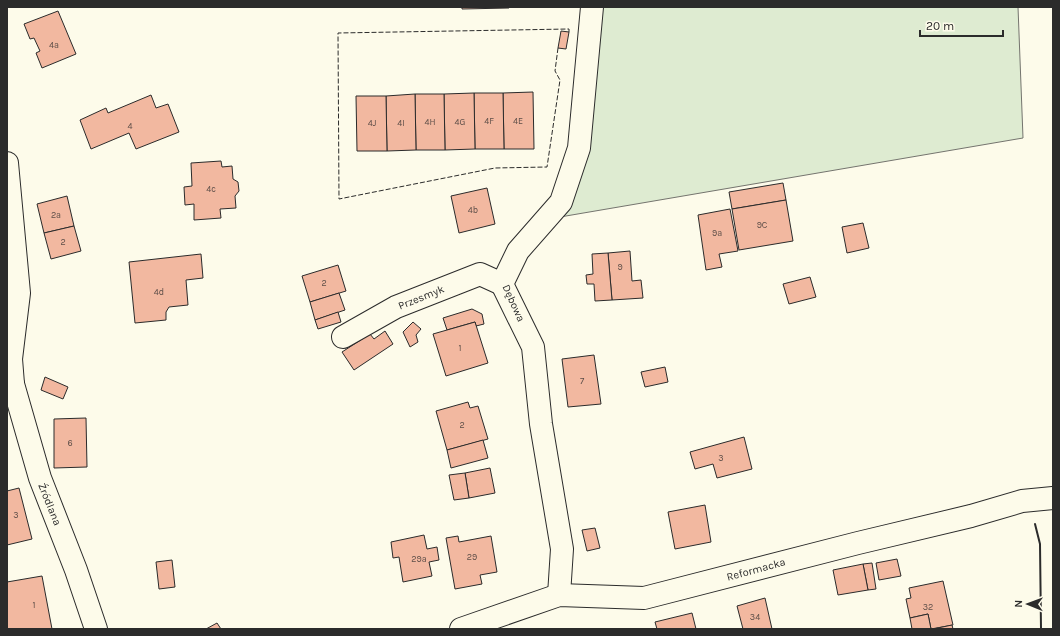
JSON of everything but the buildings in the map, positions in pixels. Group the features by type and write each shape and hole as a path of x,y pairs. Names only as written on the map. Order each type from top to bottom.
{"street":[{"name":"Dębowa","path":"559,595 562,549 541,424 533,347 502,284 518,251 562,202 579,148 592,7"},
{"name":"Źródlana","path":"7,163 19,293 11,359 10,382 40,478 76,570 96,629"},
{"name":"Przesmyk","path":"342,337 396,307 480,274 502,284"},
{"name":"Reformacka","path":"461,629 559,595 644,598 971,516 1022,501 1053,498"}],"green space":[{"path":"601,7 1018,7 1023,138 560,217 588,156"}],"fence":[{"path":"558,48 555,71 560,80 547,167 495,168 339,199 338,33 569,29 569,32"}],"wall":[{"path":"1035,524 1040,544 1041,629"}]}
